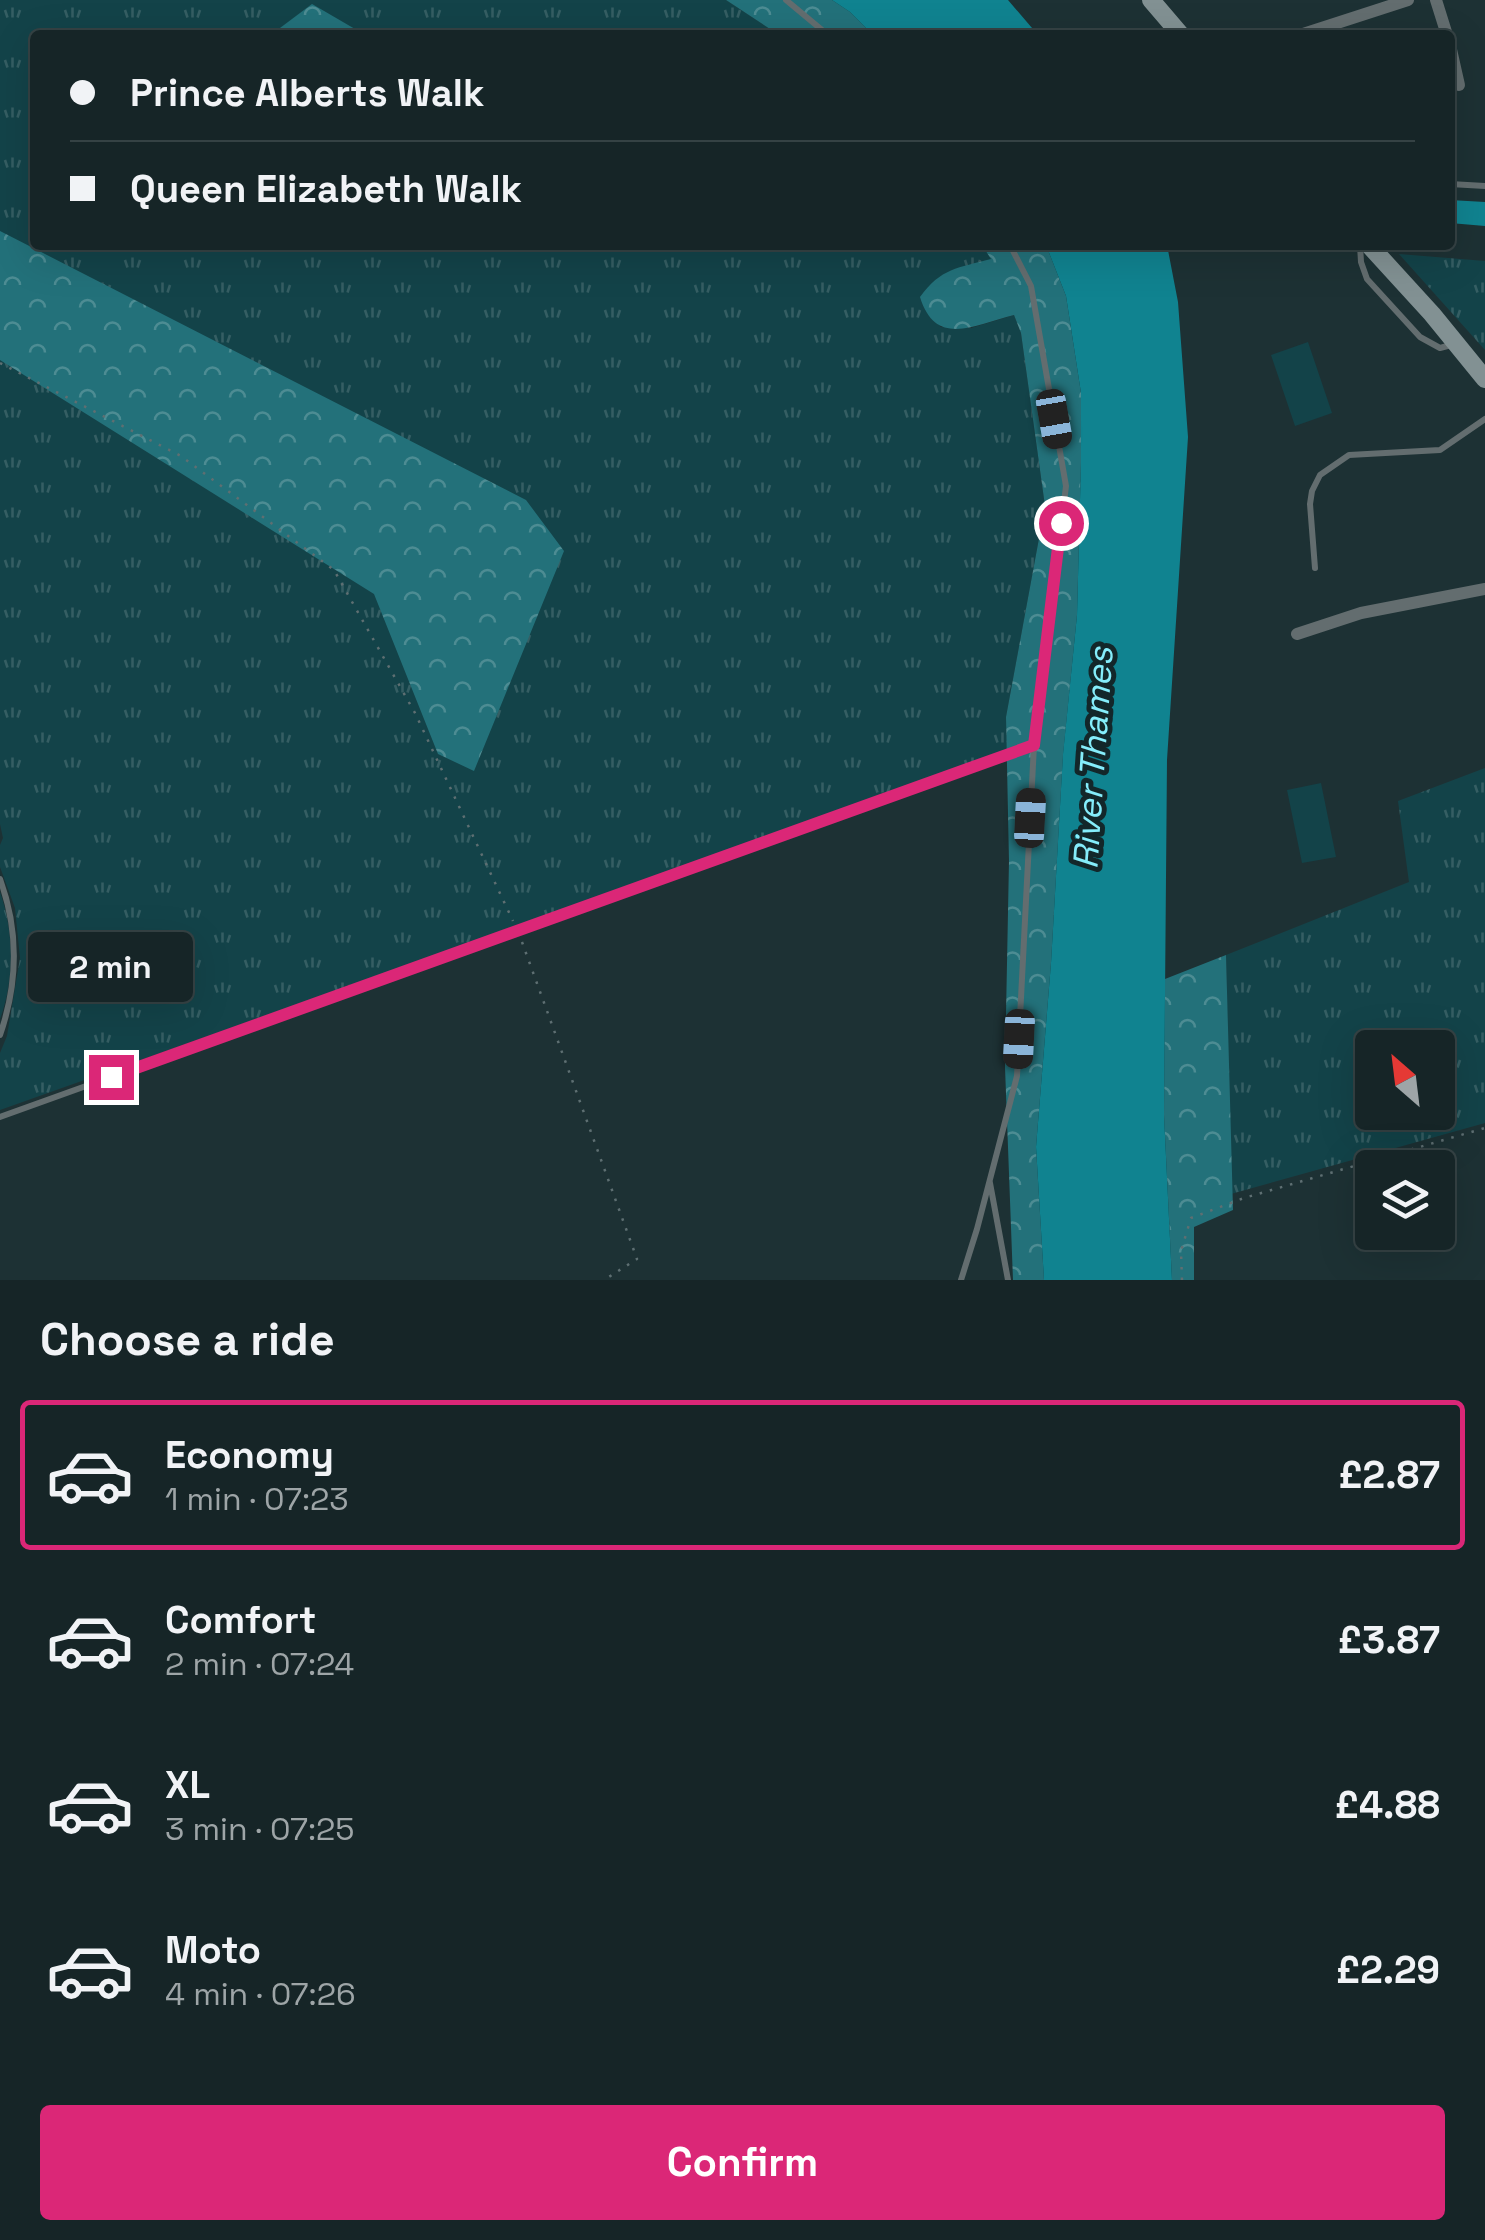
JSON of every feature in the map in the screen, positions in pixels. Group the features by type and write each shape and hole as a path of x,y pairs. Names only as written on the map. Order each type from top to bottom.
{"main road":[{"path":"1151,0 1178,30"},
{"path":"1373,250 1485,379"}],"street":[{"path":"1315,30 1408,0"},
{"path":"1436,0 1445,30"},
{"path":"1455,67 1459,85"},
{"path":"1298,634 1361,613 1485,589"}],"lane":[{"path":"786,0 822,30"},
{"path":"1455,184 1485,186"},
{"path":"961,1280 1017,1076 1034,745 1066,486 1031,286 1013,250"},
{"path":"1360,250 1367,278 1420,337 1440,348 1458,344"},
{"path":"1315,568 1310,504 1320,475 1349,455 1440,450 1485,419"},
{"path":"0,1117 1034,745"},
{"path":"0,880 10,916 14,959 13,989 0,1035"},
{"path":"990,1180 1008,1280"}],"path":[{"path":"0,363 181,456 334,570 415,712 518,930 637,1259 604,1280"},
{"path":"1182,1280 1181,1252 1192,1218 1244,1198 1485,1128"}],"green space":[{"path":"0,0 726,0 771,30 30,30 30,250 986,250 992,259 940,327 971,328 1014,315 1021,333 1045,506 1006,717 1007,752 0,1110 0,1053 7,1036 20,958 15,908 0,867"},
{"path":"726,0 832,0 868,30 771,30"},
{"path":"312,4 355,30 280,30"},
{"path":"0,231 30,246 30,250 37,250 526,500 564,551 474,771 438,754 374,594 0,360"},
{"path":"985,250 1048,250 1066,296 1081,393 1077,615 1063,755 1036,1147 1044,1280 1013,1280 1005,1067 1009,861 1006,717 1045,506 1021,333 1014,315 972,327 947,328 927,313 920,297 943,275 991,259"},
{"path":"1399,254 1485,261 1485,350"},
{"path":"1308,342 1332,413 1295,426 1271,355"},
{"path":"1485,768 1485,1123 1388,1150 1355,1150 1355,1159 1231,1194 1226,955 1409,882 1398,801"},
{"path":"1321,783 1336,857 1302,863 1287,790"},
{"path":"0,892 11,956 0,1019"},
{"path":"1226,955 1233,1210 1194,1227 1194,1280 1172,1280 1164,1115 1165,979"}],"water":[{"path":"832,0 1008,0 1034,30 868,30"},
{"path":"1455,200 1485,202 1485,226 1455,223"},
{"name":"River Thames","path":"1048,250 1168,250 1178,302 1188,437 1167,760 1164,1115 1172,1280 1044,1280 1036,1147 1063,754 1077,615 1081,462 1081,393 1066,296"}],"route":[{"path":"111,1077 1034,745 1061,523"}]}
